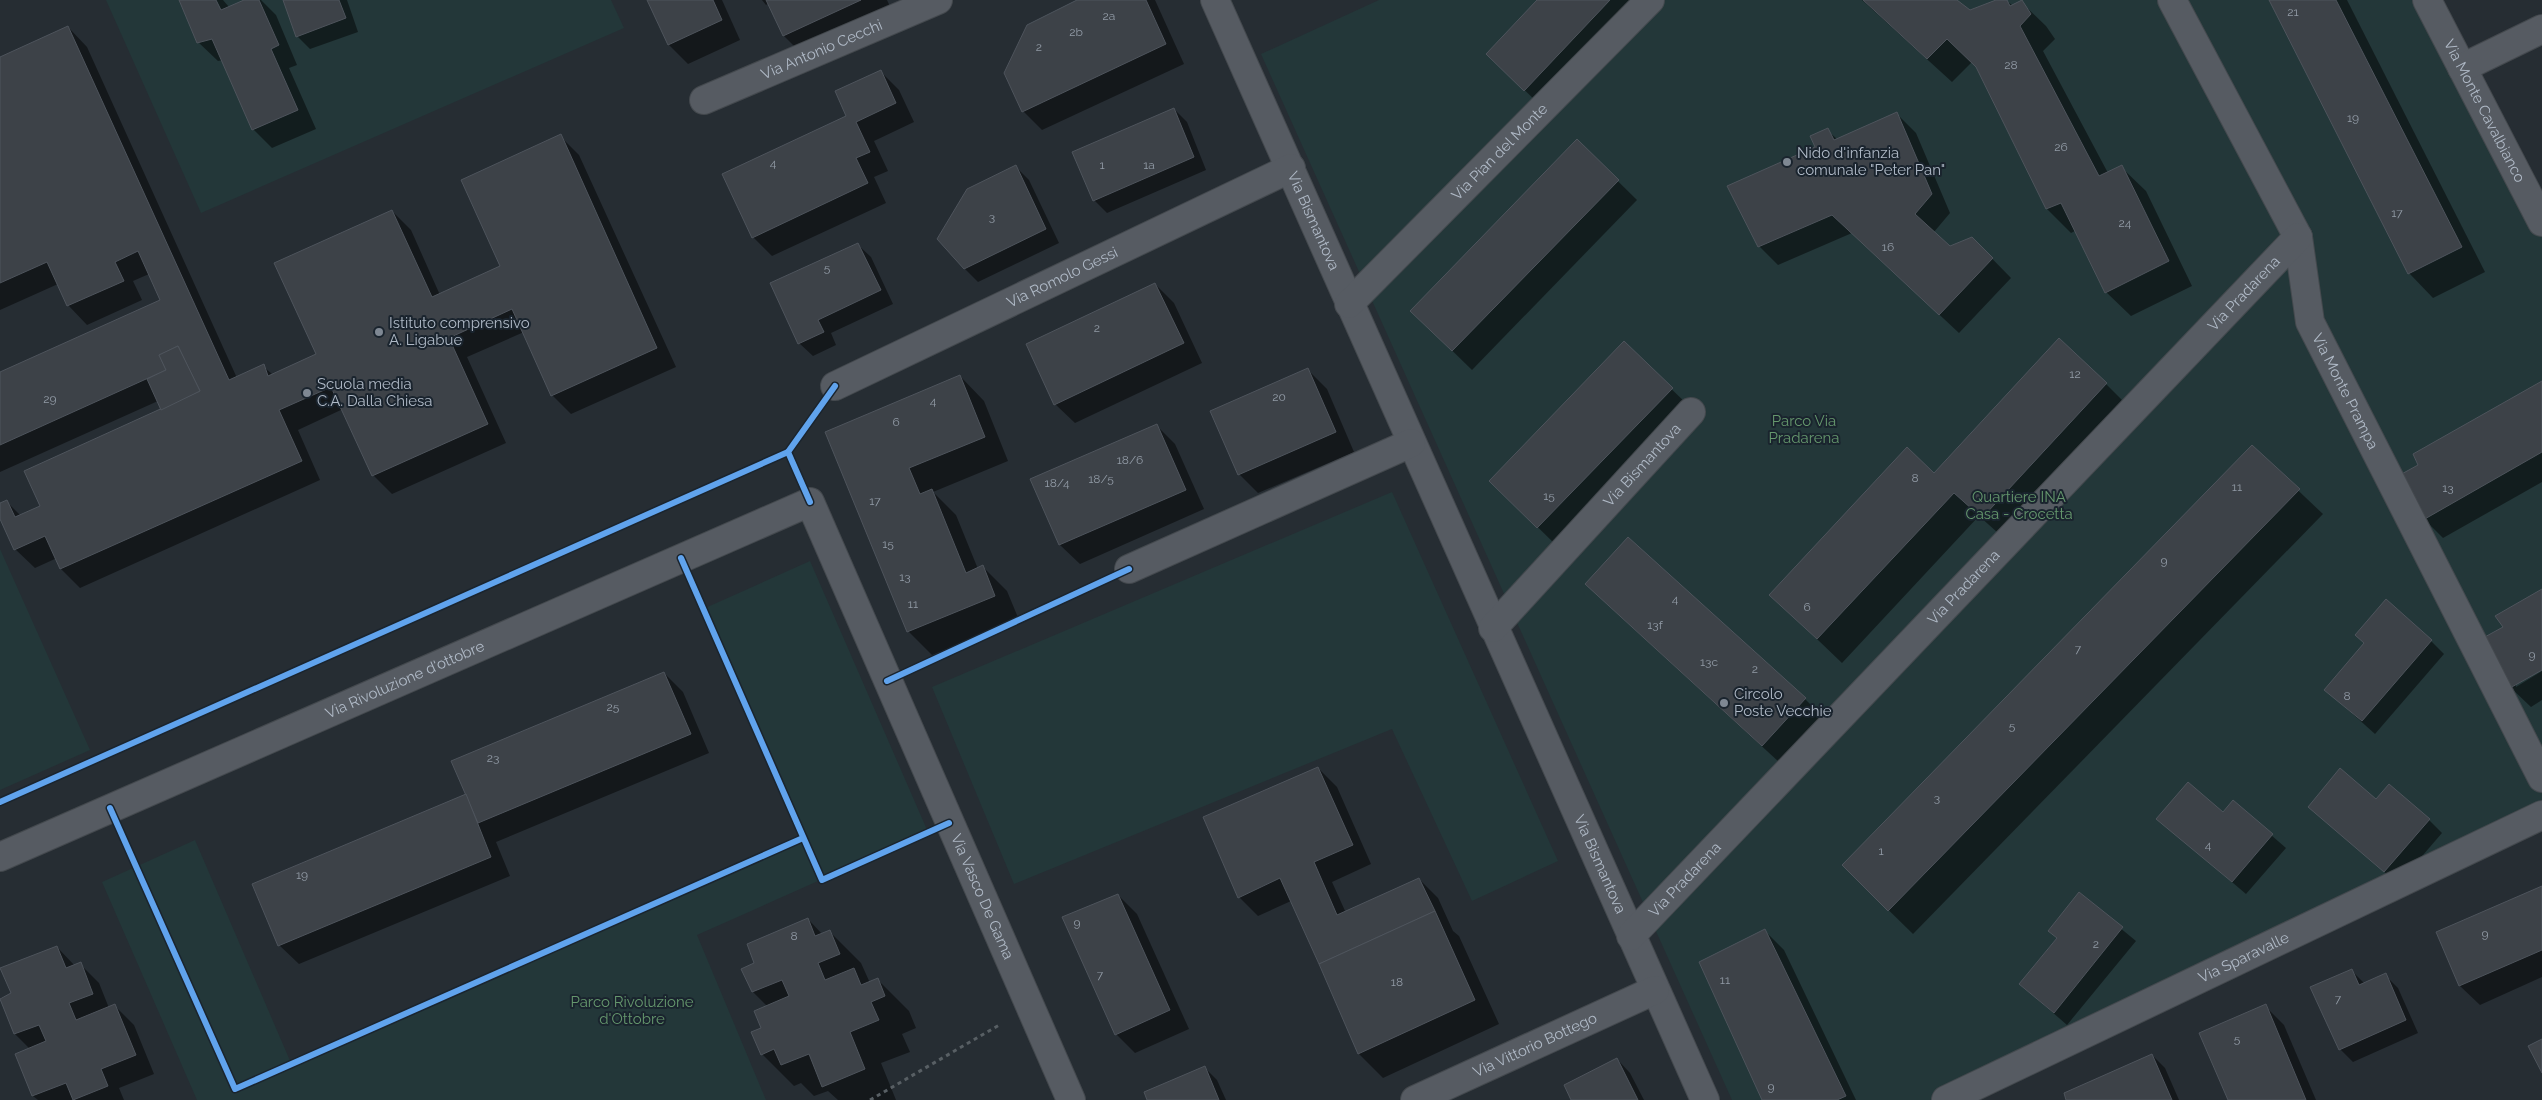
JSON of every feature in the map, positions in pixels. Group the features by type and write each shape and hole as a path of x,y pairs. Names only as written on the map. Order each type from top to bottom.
{"street":[{"name":"Via Antonio Cecchi","path":"704,100 938,0"},
{"name":"Via Bismantova","path":"1215,0 1292,168 1349,304 1704,1100"},
{"name":"Via Pian del Monte","path":"1349,304 1650,0"},
{"name":"Via Monte Prampa","path":"2172,0 2298,237 2310,322 2542,778"},
{"name":"Via Monte Cavalbianco","path":"2427,0 2542,222"},
{"path":"2462,68 2542,29"},
{"name":"Via Romolo Gessi","path":"835,386 1292,168"},
{"name":"Via Pradarena","path":"1631,936 2298,237"},
{"name":"Via Bismantova","path":"1494,628 1691,412"},
{"path":"1128,569 1411,443"},
{"name":"Via Rivoluzione d'ottobre","path":"0,857 810,502"},
{"name":"Via Vasco De Gama","path":"810,502 1071,1100"},
{"name":"Via Sparavalle","path":"1946,1100 2542,815"},
{"name":"Via Vittorio Bottego","path":"1415,1100 1655,990"}],"path":[{"path":"870,1100 1030,1007"}],"green space":[{"path":"106,0 611,0 624,28 201,213"},
{"name":"Quartiere INA Casa - Crocetta","path":"1379,0 2428,0 2542,220 2542,815 1946,1100 1732,1100 1261,54"},
{"path":"1392,492 1558,861 1472,901 1392,729 1014,884 932,687"},
{"path":"0,549 90,750 0,790"},
{"name":"Parco Rivoluzione d'Ottobre","path":"810,561 928,832 697,935 766,1100 197,1100 102,882 195,840 291,1063 803,838 703,609"}],"building":[{"path":"179,0 216,0 221,10 244,0 259,0 279,45 271,49 298,110 252,130 212,39 197,43"},
{"path":"283,0 339,0 346,18 296,37"},
{"path":"647,0 713,0 722,20 668,45"},
{"path":"766,0 861,0 783,36"},
{"path":"1077,0 1146,0 1166,44 1022,112 1004,73 1027,25"},
{"path":"1537,0 1610,0 1524,91 1486,54"},
{"path":"1863,0 1957,0 1970,10 1996,0 2007,0 2010,6 2022,0 2031,14 2020,26 2099,176 2122,165 2169,261 2105,293 2061,203 2046,209 1976,67 1947,39 1927,59"},
{"path":"2269,0 2336,0 2462,247 2408,274"},
{"path":"68,26 229,380 264,364 268,376 316,354 274,263 392,210 432,297 500,266 461,180 561,134 657,348 551,396 512,309 449,338 488,424 372,476 331,387 279,410 302,461 60,569 45,536 14,550 0,519 0,503 7,500 15,517 40,506 24,471 200,391 178,346 159,355 166,370 0,445 0,372 160,300 138,251 115,262 124,281 67,306 47,262 0,283 0,57"},
{"path":"881,70 896,103 856,122 870,152 856,158 868,183 752,238 722,174 846,116 835,91"},
{"path":"1174,108 1194,157 1093,201 1072,152"},
{"path":"1897,112 1932,194 1915,214 1950,246 1972,237 1993,258 1939,315 1832,215 1758,247 1727,186 1815,147 1810,136 1828,128 1834,140"},
{"path":"1577,139 1619,180 1452,351 1410,311"},
{"path":"1016,165 1046,229 964,269 937,239 967,189"},
{"path":"858,243 881,290 818,320 824,332 798,344 770,283"},
{"path":"1155,283 1184,343 1054,405 1026,344"},
{"path":"2059,338 2107,383 1982,518 1954,493 1817,639 1769,595 1907,447 1934,473"},
{"path":"1624,341 1673,388 1537,528 1489,481"},
{"path":"178,346 200,391 161,410 147,379 166,370 159,355"},
{"path":"1308,368 1336,432 1238,475 1210,411"},
{"path":"960,375 985,437 909,468 920,494 932,489 966,573 983,565 995,596 907,632 825,432"},
{"path":"2542,381 2542,452 2423,520 2398,476 2418,465 2413,454"},
{"path":"1157,424 1186,490 1059,545 1030,479"},
{"path":"2252,445 2300,489 1888,911 1842,865"},
{"path":"1628,537 1806,698 1762,746 1585,584"},
{"path":"2542,589 2542,670 2510,688 2483,638 2503,627 2495,616"},
{"path":"2386,599 2432,640 2362,721 2324,690 2364,643 2355,635"},
{"path":"664,672 691,734 478,823 451,761"},
{"path":"1318,767 1353,845 1314,862 1337,915 1419,878 1435,911 1319,964 1280,878 1238,898 1203,817"},
{"path":"2340,768 2376,799 2389,784 2430,819 2384,872 2308,807"},
{"path":"2188,782 2223,812 2233,800 2273,834 2232,882 2156,819"},
{"path":"466,794 491,857 278,946 252,884"},
{"path":"2542,886 2542,950 2459,986 2436,932"},
{"path":"2079,892 2123,927 2054,1013 2019,984 2057,938 2048,931"},
{"path":"1118,894 1170,1010 1115,1035 1062,917"},
{"path":"1435,911 1475,1000 1358,1054 1319,964"},
{"path":"808,918 815,936 830,930 840,954 818,963 825,980 854,968 861,985 878,978 885,996 871,1002 879,1020 850,1032 865,1069 822,1087 809,1054 781,1065 774,1049 761,1055 751,1032 761,1028 754,1011 789,996 782,980 752,992 741,969 754,963 747,944"},
{"path":"1765,929 1846,1096 1837,1100 1762,1100 1699,962"},
{"path":"57,946 66,968 81,962 93,994 69,1003 76,1020 115,1004 136,1055 101,1069 108,1086 73,1100 66,1083 32,1096 15,1054 46,1041 39,1025 14,1034 0,999 11,993 0,968"},
{"path":"2352,969 2359,985 2386,973 2406,1020 2339,1050 2310,987"},
{"path":"2266,1004 2306,1100 2228,1100 2199,1033"},
{"path":"2542,1039 2542,1073 2528,1046"},
{"path":"2152,1054 2172,1100 2066,1100 2064,1093"},
{"path":"1617,1058 1638,1100 1571,1100 1564,1085"},
{"path":"1205,1066 1219,1100 1147,1100 1144,1092"}],"cycle path":[{"path":"810,502 788,452 835,386"},
{"path":"0,802 788,452"},
{"path":"681,558 822,880 949,823"},
{"path":"887,681 1129,569"},
{"path":"110,808 235,1089 803,838"}],"place":[{"name":"Nido d'infanzia comunale \"Peter Pan\"","path":"1787,162"},
{"name":"Istituto comprensivo A. Ligabue","path":"379,332"},
{"name":"Scuola media C.A. Dalla Chiesa","path":"307,393"},
{"name":"Circolo Poste Vecchie","path":"1724,703"}],"park label":[{"name":"Parco Via Pradarena","path":"1804,430"}]}
